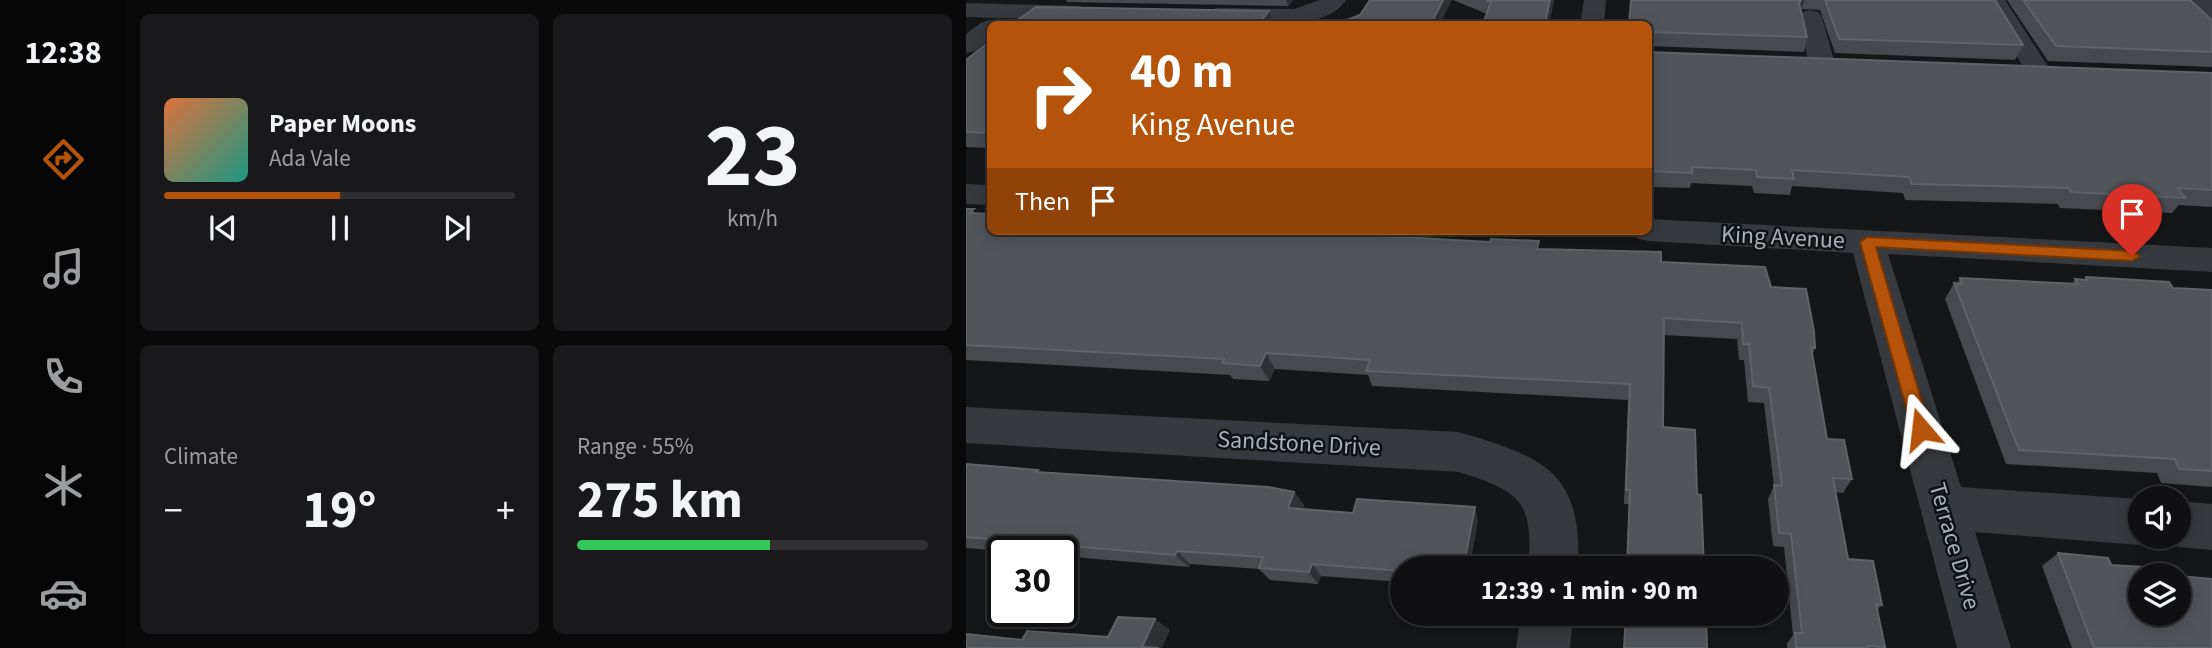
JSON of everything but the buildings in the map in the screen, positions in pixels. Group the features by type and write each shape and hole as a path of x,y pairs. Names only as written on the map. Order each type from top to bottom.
{"street":[{"path":"1192,15 1289,16 1320,13 1335,0"},
{"path":"1592,21 1595,0"},
{"path":"1994,0 2040,74"},
{"path":"2200,0 2212,11"},
{"path":"966,10 999,21 1108,13"},
{"path":"1810,17 1822,64"},
{"path":"966,46 987,30"},
{"path":"1795,63 1849,65"},
{"path":"2013,73 2066,74"},
{"path":"966,194 987,195"},
{"name":"King Avenue","path":"1652,230 2212,260"},
{"name":"Terrace Drive","path":"1867,242 1984,648"},
{"name":"Sandstone Drive","path":"966,425 1459,452 1500,464 1534,482 1551,507 1557,539 1555,556"},
{"path":"1945,508 2128,521"},
{"path":"2191,525 2212,527"},
{"path":"1543,648 1546,626"}],"route":[{"path":"1921,429 1873,272 1867,242 2132,256"}]}
